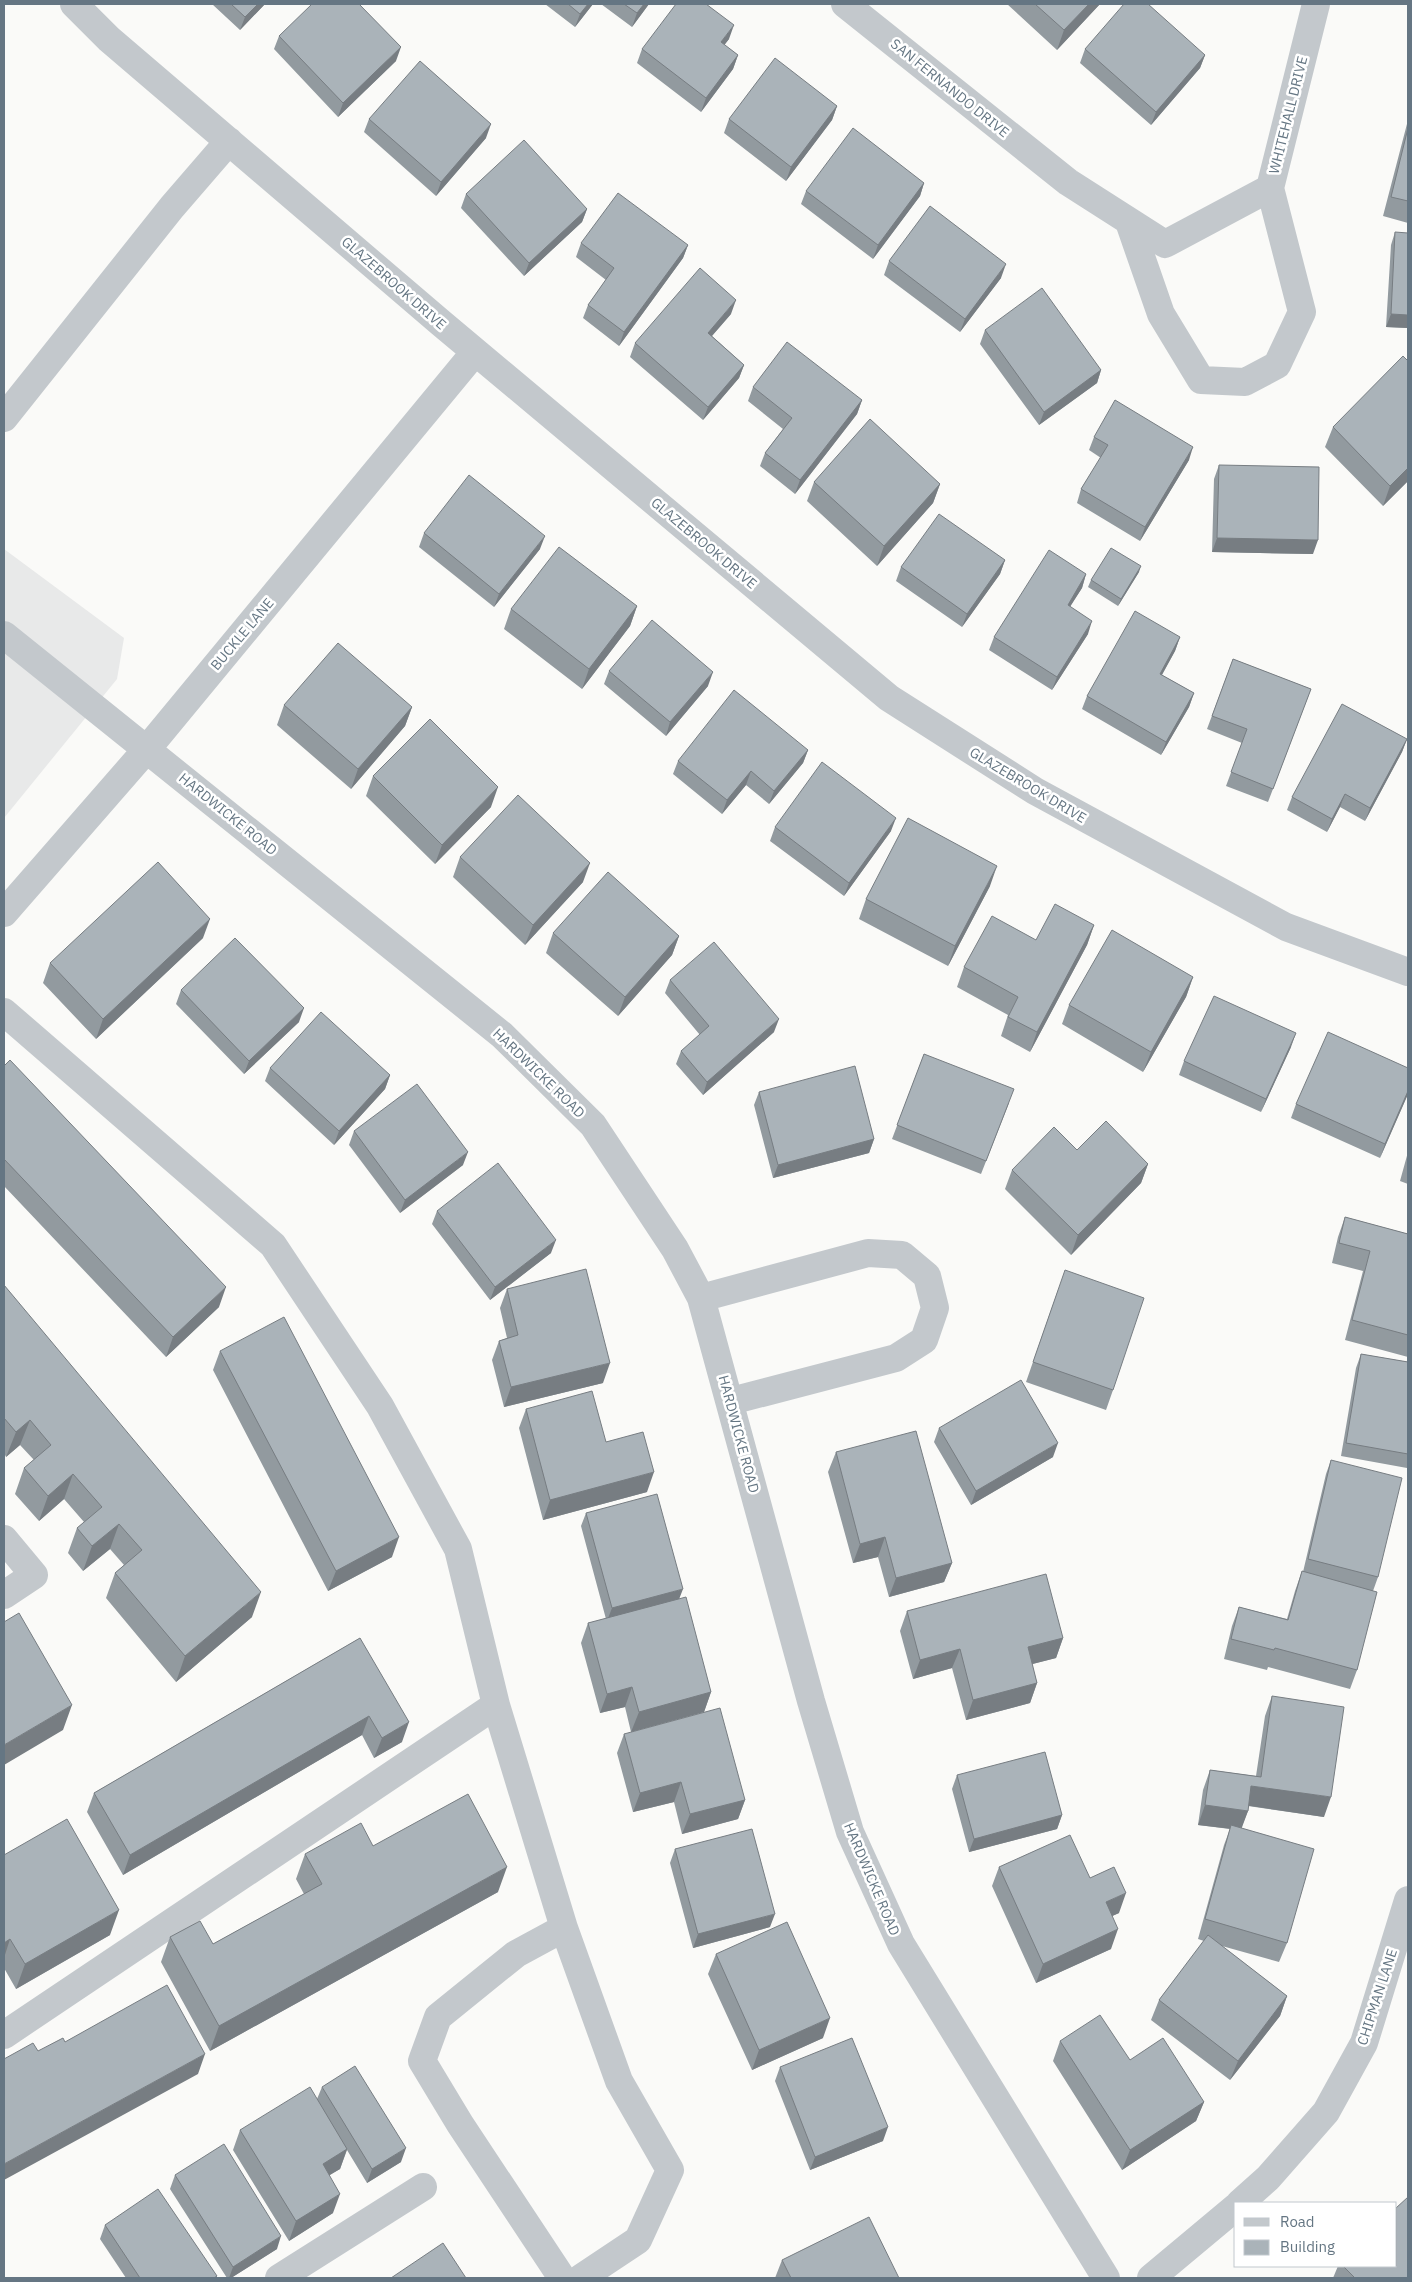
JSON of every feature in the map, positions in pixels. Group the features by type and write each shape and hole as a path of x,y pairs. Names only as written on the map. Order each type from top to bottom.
{"street":[{"name":"GLAZEBROOK DRIVE","path":"74,4 109,39 475,352 889,698 1035,791 1286,928 1408,972"},
{"name":"SAN FERNANDO DRIVE","path":"845,4 1056,172"},
{"name":"WHITEHALL DRIVE","path":"1056,172 1165,244 1270,188 1316,4"},
{"path":"4,418 172,206 229,141"},
{"path":"1129,222 1161,314 1201,380 1245,382 1277,365 1302,312 1270,188"},
{"name":"BUCKLE LANE","path":"4,913 147,749 475,352"},
{"name":"HARDWICKE ROAD","path":"4,635 502,1034 593,1125 675,1249 701,1298 731,1401 811,1702 850,1832 901,1944 1106,2278"},
{"path":"4,1012 273,1245 380,1406 458,1550 496,1705 564,1928 619,2081 670,2170 638,2240 581,2278"},
{"path":"701,1298 868,1253 902,1255 927,1276 935,1308 924,1340 896,1358 731,1401"},
{"path":"4,1539 34,1575 4,1595"},
{"path":"4,2035 496,1705"},
{"name":"CHIPMAN LANE","path":"1241,2202 1268,2178 1326,2112 1360,2051 1408,1900"},
{"path":"562,2278 460,2124 422,2061 438,2017 516,1954 564,1928"},
{"path":"279,2278 307,2271 422,2187"},
{"path":"1151,2278 1234,2209"}],"shaded area":[{"path":"4,549 124,638 117,679 4,818"}],"building":[{"path":"231,4 258,4 245,17"},
{"path":"312,4 359,4 401,47 343,103 279,36"},
{"path":"568,4 588,4 580,14"},
{"path":"624,4 644,4 637,13"},
{"path":"676,4 706,4 734,25 721,42 738,55 706,98 642,49"},
{"path":"1035,4 1089,4 1064,30"},
{"path":"1124,4 1148,4 1205,55 1156,112 1085,49"},
{"path":"775,58 837,106 791,167 729,119"},
{"path":"420,61 491,124 441,182 369,119"},
{"path":"853,128 924,183 878,245 806,191"},
{"path":"1408,128 1408,201 1391,197"},
{"path":"524,140 587,209 529,263 466,194"},
{"path":"618,193 688,245 624,332 588,305 614,268 581,243"},
{"path":"930,206 1006,264 965,319 889,261"},
{"path":"1395,232 1408,233 1408,315 1391,314"},
{"path":"700,268 736,300 708,333 744,365 708,407 635,343"},
{"path":"1042,288 1101,370 1044,412 985,330"},
{"path":"787,342 862,400 800,480 765,453 792,418 753,387"},
{"path":"1403,356 1408,361 1408,468 1390,486 1333,427"},
{"path":"1115,400 1193,447 1145,527 1081,489 1108,445 1094,437"},
{"path":"870,419 940,484 884,546 814,482"},
{"path":"1219,465 1319,467 1318,540 1217,538"},
{"path":"469,475 545,536 499,594 424,533"},
{"path":"939,514 1005,560 967,614 901,567"},
{"path":"559,547 637,606 589,669 511,609"},
{"path":"1111,548 1141,566 1121,599 1091,580"},
{"path":"1049,550 1086,574 1068,605 1092,621 1057,677 994,637"},
{"path":"1135,611 1180,637 1160,674 1194,693 1166,742 1087,696"},
{"path":"652,620 713,672 670,722 609,671"},
{"path":"338,643 412,707 358,769 284,705"},
{"path":"1233,659 1311,689 1273,789 1231,772 1247,729 1212,716"},
{"path":"734,690 808,750 774,791 751,771 727,800 678,761"},
{"path":"1342,704 1407,739 1370,808 1345,794 1332,819 1292,797"},
{"path":"430,719 498,787 442,845 373,776"},
{"path":"822,762 896,818 849,883 775,827"},
{"path":"518,795 590,863 533,925 460,857"},
{"path":"908,818 997,866 955,946 866,899"},
{"path":"158,862 210,919 103,1019 50,963"},
{"path":"608,872 679,936 625,997 553,933"},
{"path":"1055,904 1094,925 1037,1032 1008,1017 1018,997 964,967 992,916 1036,940"},
{"path":"1112,930 1193,977 1151,1052 1069,1005"},
{"path":"235,938 304,1008 249,1061 181,990"},
{"path":"714,942 779,1019 707,1082 681,1051 709,1026 670,980"},
{"path":"1214,996 1296,1033 1266,1099 1184,1061"},
{"path":"321,1012 390,1075 339,1131 270,1068"},
{"path":"1328,1032 1408,1068 1408,1091 1385,1144 1296,1104"},
{"path":"924,1054 1014,1089 986,1161 897,1125"},
{"path":"10,1060 226,1287 173,1337 4,1159 4,1066"},
{"path":"855,1066 874,1139 778,1165 759,1092"},
{"path":"417,1084 468,1152 405,1200 354,1131"},
{"path":"1106,1121 1148,1164 1078,1235 1012,1170 1054,1127 1077,1150"},
{"path":"498,1163 556,1240 495,1287 437,1211"},
{"path":"1345,1217 1408,1234 1408,1335 1352,1320 1370,1251 1339,1243"},
{"path":"586,1269 610,1363 511,1387 499,1341 518,1335 507,1289"},
{"path":"1065,1270 1144,1298 1113,1390 1033,1362"},
{"path":"4,1285 261,1592 185,1656 115,1573 142,1550 119,1524 92,1546 77,1528 102,1507 73,1474 48,1496 24,1468 51,1445 30,1420 16,1432 4,1418"},
{"path":"284,1317 399,1537 336,1571 220,1351"},
{"path":"1361,1354 1408,1362 1408,1454 1346,1443"},
{"path":"1021,1380 1058,1443 976,1491 939,1428"},
{"path":"592,1391 606,1442 643,1432 654,1472 550,1500 526,1409"},
{"path":"916,1431 952,1563 896,1578 885,1537 860,1544 836,1452"},
{"path":"1331,1460 1402,1478 1378,1577 1308,1559"},
{"path":"657,1494 683,1589 612,1608 586,1513"},
{"path":"1302,1571 1377,1592 1357,1670 1275,1648 1274,1650 1231,1639 1239,1607 1288,1620"},
{"path":"1046,1574 1063,1638 1028,1647 1037,1683 973,1700 960,1649 920,1660 907,1611"},
{"path":"686,1597 711,1692 639,1712 632,1687 607,1694 588,1623"},
{"path":"19,1613 72,1705 4,1745 4,1622"},
{"path":"360,1638 409,1722 382,1738 369,1716 130,1855 94,1793"},
{"path":"1272,1696 1344,1707 1331,1797 1251,1786 1248,1811 1205,1805 1210,1770 1261,1777"},
{"path":"720,1708 745,1800 690,1814 681,1782 640,1793 624,1734"},
{"path":"1045,1752 1062,1815 974,1839 957,1775"},
{"path":"468,1794 507,1867 219,2026 170,1937 200,1921 213,1944 322,1884 305,1854 361,1823 373,1846"},
{"path":"67,1819 119,1910 25,1964 10,1939 4,1943 4,1855"},
{"path":"1231,1825 1314,1849 1287,1943 1205,1919"},
{"path":"752,1829 775,1914 698,1934 675,1849"},
{"path":"1070,1835 1090,1878 1114,1867 1126,1893 1106,1902 1118,1929 1043,1964 999,1867"},
{"path":"787,1922 830,2018 759,2050 716,1954"},
{"path":"1208,1935 1287,1996 1238,2061 1159,2000"},
{"path":"167,1985 205,2054 4,2164 4,2059 33,2043 38,2051 63,2038 65,2042"},
{"path":"1100,2015 1130,2060 1163,2038 1204,2102 1130,2150 1060,2041"},
{"path":"852,2038 888,2127 815,2157 780,2067"},
{"path":"355,2066 406,2148 372,2169 322,2087"},
{"path":"310,2087 347,2149 323,2164 340,2194 296,2221 240,2130"},
{"path":"224,2144 281,2236 233,2267 175,2175"},
{"path":"158,2189 217,2276 214,2278 140,2278 105,2225"},
{"path":"1408,2197 1408,2278 1355,2278 1344,2267 1397,2267 1397,2207"},
{"path":"869,2217 899,2278 791,2278 782,2260"},
{"path":"443,2243 466,2278 391,2278"}]}
